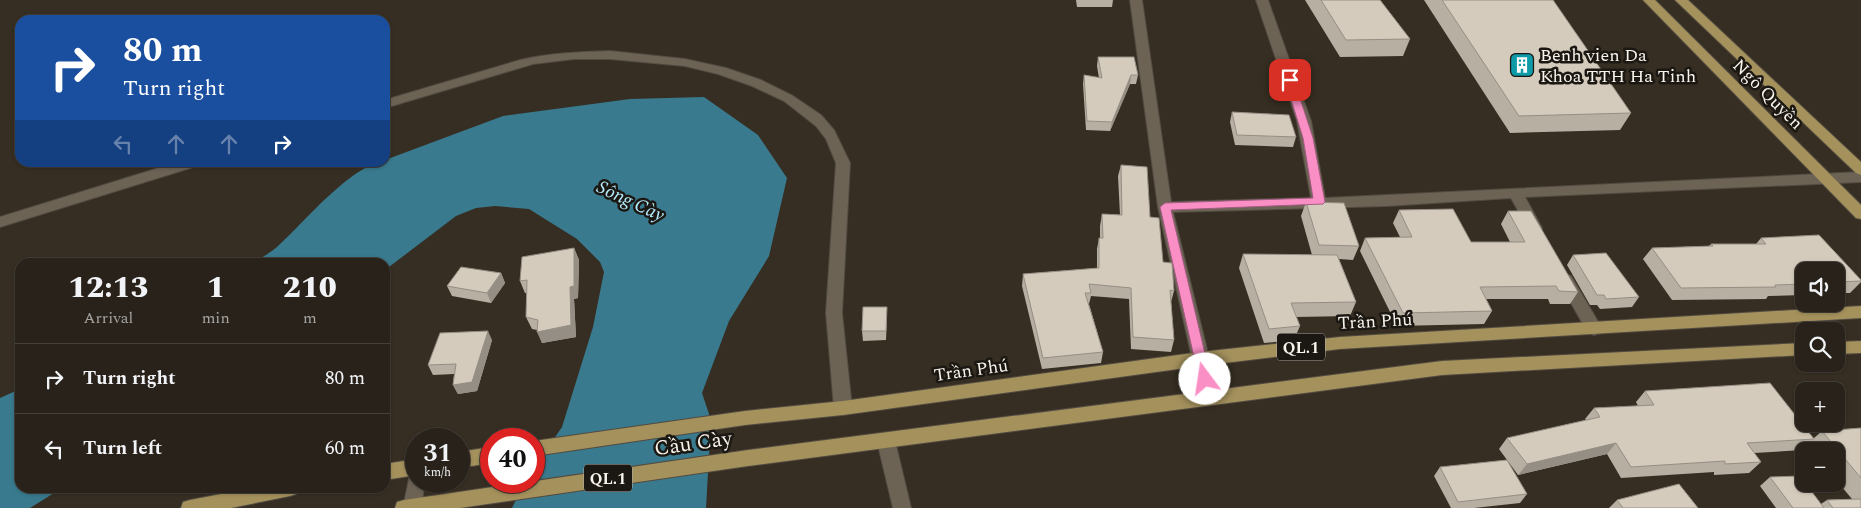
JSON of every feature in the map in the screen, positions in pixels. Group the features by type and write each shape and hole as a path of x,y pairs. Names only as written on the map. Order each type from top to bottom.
{"main road":[{"name":"Ngô Quyền","path":"1649,0 1861,214"},
{"name":"Ngô Quyền","path":"1681,0 1861,170"},
{"name":"Trần Phú","path":"745,418 843,408 1340,343 1861,312"},
{"path":"1845,348 1861,347"},
{"name":"QL.1","path":"886,441 1442,368 1795,349"},
{"name":"Cầu Cày","path":"545,447 745,418"},
{"name":"Cầu Cày","path":"410,508 467,498 748,458 886,441"},
{"path":"390,471 405,469"},
{"path":"190,508 265,493"}],"street":[{"path":"1136,0 1165,207 1210,398"},
{"path":"1262,0 1306,129 1319,202"},
{"path":"390,103 512,66 549,58 594,55 662,59 711,68 746,80 797,105 817,119 835,141 842,163 834,313 843,408"},
{"path":"0,222 178,167"},
{"path":"1165,207 1387,201 1515,193 1861,177"},
{"path":"1515,193 1544,244"},
{"path":"1559,269 1594,329"},
{"path":"886,441 902,508"},
{"path":"410,508 413,493"}],"water":[{"name":"Sông Cày","path":"704,97 758,135 787,178 769,256 729,321 702,393 711,420 706,508 512,508 519,493 545,493 545,452 562,427 593,327 604,272 600,262 577,239 529,209 495,206 476,208 456,216 390,266 390,258 261,258 277,247 328,197 358,173 368,167 390,167 390,158 503,116 630,99"},
{"path":"15,391 15,493 54,493 30,508 0,508 0,398"}],"building":[{"path":"1321,0 1380,0 1410,39 1346,40"},
{"name":"Benh vien Da Khoa TTH Ha Tinh","path":"1442,0 1553,0 1631,113 1519,116"},
{"path":"1098,57 1134,57 1138,75 1131,75 1112,122 1087,121 1084,75 1102,78"},
{"path":"1232,112 1289,115 1296,137 1237,135"},
{"path":"1121,165 1147,167 1150,217 1159,218 1163,262 1172,263 1174,291 1170,290 1174,340 1133,337 1131,288 1089,284 1091,293 1085,293 1103,352 1043,358 1023,274 1099,268 1099,238 1103,238 1102,214 1122,215"},
{"path":"1306,202 1344,203 1359,246 1319,245"},
{"path":"1453,209 1471,242 1525,242 1508,211 1531,211 1578,292 1559,291 1556,286 1480,287 1492,311 1403,313 1365,238 1412,237 1399,210"},
{"path":"1819,235 1844,262 1795,262 1795,284 1775,285 1776,287 1681,288 1652,248 1713,246 1711,244 1766,244 1761,238"},
{"path":"574,248 574,286 570,287 571,325 537,332 538,320 526,317 527,280 520,281 522,257"},
{"path":"1606,253 1639,297 1606,299 1604,295 1597,295 1573,255"},
{"path":"1243,254 1337,255 1356,302 1291,303 1300,326 1269,329"},
{"path":"1845,263 1861,280 1845,282"},
{"path":"461,267 501,273 487,293 447,286"},
{"path":"863,307 887,307 886,331 862,331"},
{"path":"488,331 472,382 453,385 456,364 428,365 440,333"},
{"path":"1770,383 1795,415 1795,432 1808,432 1814,439 1747,443 1761,462 1725,464 1725,461 1631,467 1616,443 1527,464 1507,438 1600,417 1594,408 1654,405 1645,391"},
{"path":"1861,428 1861,478 1845,459 1845,442 1831,442 1823,432 1845,432 1845,429"},
{"path":"1507,460 1527,494 1458,502 1440,467"},
{"path":"1795,476 1795,492 1812,492 1824,508 1793,508 1770,477"},
{"path":"1679,484 1698,508 1623,508 1617,500"},
{"path":"1860,499 1861,508 1833,508 1827,500"}],"place":[{"name":"Benh vien Da Khoa TTH Ha Tinh","path":"1522,65"}],"route":[{"path":"1205,379 1165,207 1319,202 1304,121 1290,80"}]}
